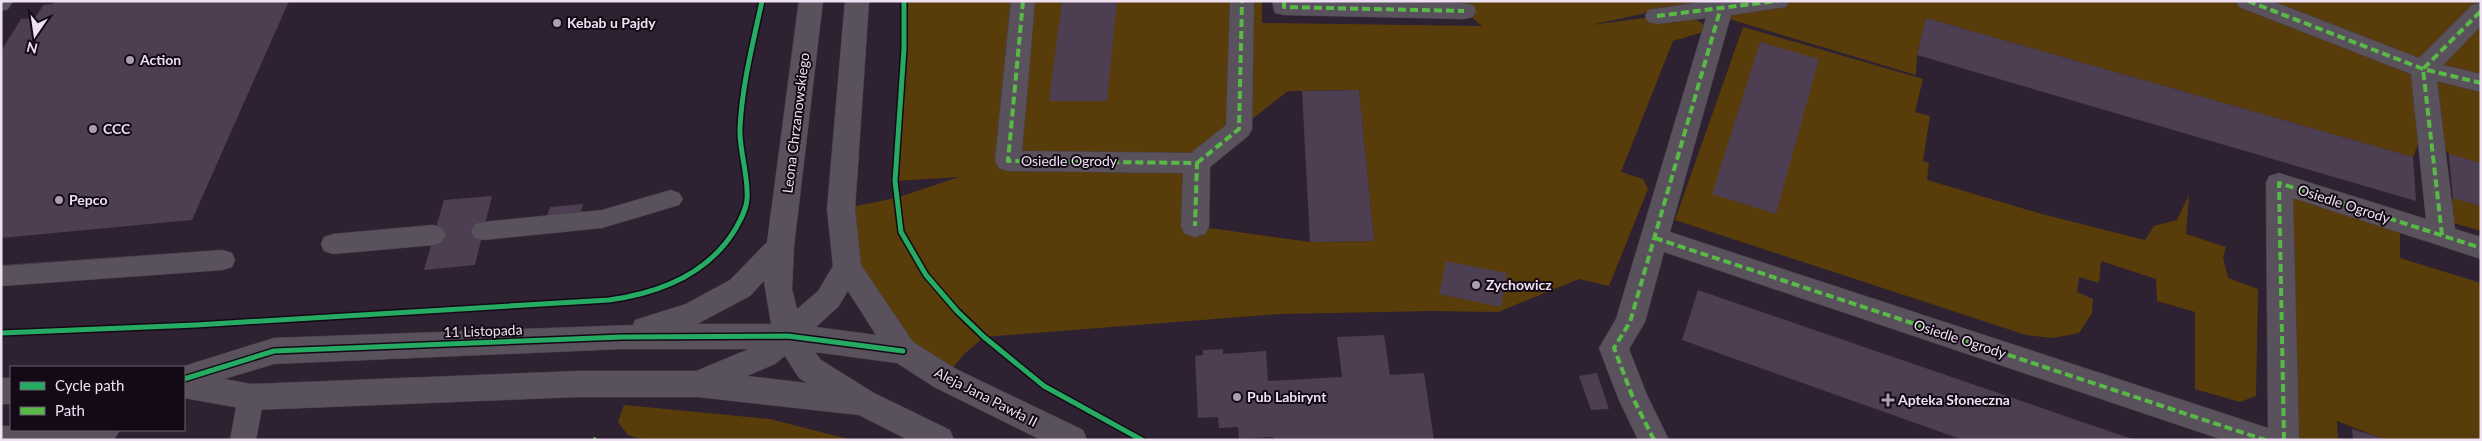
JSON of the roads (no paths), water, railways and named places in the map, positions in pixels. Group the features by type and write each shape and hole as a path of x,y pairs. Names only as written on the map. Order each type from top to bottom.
{"street":[{"name":"Leona Chrzanowskiego","path":"788,336 778,289 780,246 811,1"},
{"name":"Aleja Jana Pawła II","path":"857,1 841,209 847,268 903,351 945,378 1072,440"},
{"name":"Osiedle Ogrody","path":"1023,1 1008,161 1197,162"},
{"path":"1195,226 1197,162 1240,128 1242,1"},
{"path":"1284,1 1284,7 1464,11"},
{"path":"1657,16 1777,1"},
{"path":"2248,1 2423,69 2481,83"},
{"path":"1654,440 1633,398 1614,348 1630,322 1721,7"},
{"path":"2423,69 2481,11"},
{"path":"2423,69 2442,235"},
{"name":"Osiedle Ogrody","path":"2284,440 2279,183 2481,248"},
{"name":"Osiedle Ogrody","path":"1655,238 2265,440"},
{"path":"622,337 694,313 740,288 780,246"},
{"path":"698,384 765,355 828,299 847,268"},
{"path":"788,336 810,369 863,402 939,440"},
{"name":"Aleja Jana Pawła II","path":"788,336 903,351"},
{"name":"11 Listopada","path":"185,379 274,351 622,337 788,336"},
{"path":"185,384 251,397 578,384 698,384 863,402"}],"lane":[{"path":"483,231 602,219 672,199"},
{"path":"333,244 434,235"},
{"path":"1,276 223,260"},
{"path":"243,440 251,397"},
{"path":"1,438 106,431"}],"place":[{"name":"Kebab u Pajdy","path":"557,23"},
{"name":"Action","path":"130,60"},
{"name":"CCC","path":"93,129"},
{"name":"Pepco","path":"59,200"},
{"name":"Zychowicz","path":"1476,285"},
{"name":"Pub Labirynt","path":"1237,397"},
{"name":"Apteka Słoneczna","path":"1888,400"}]}
